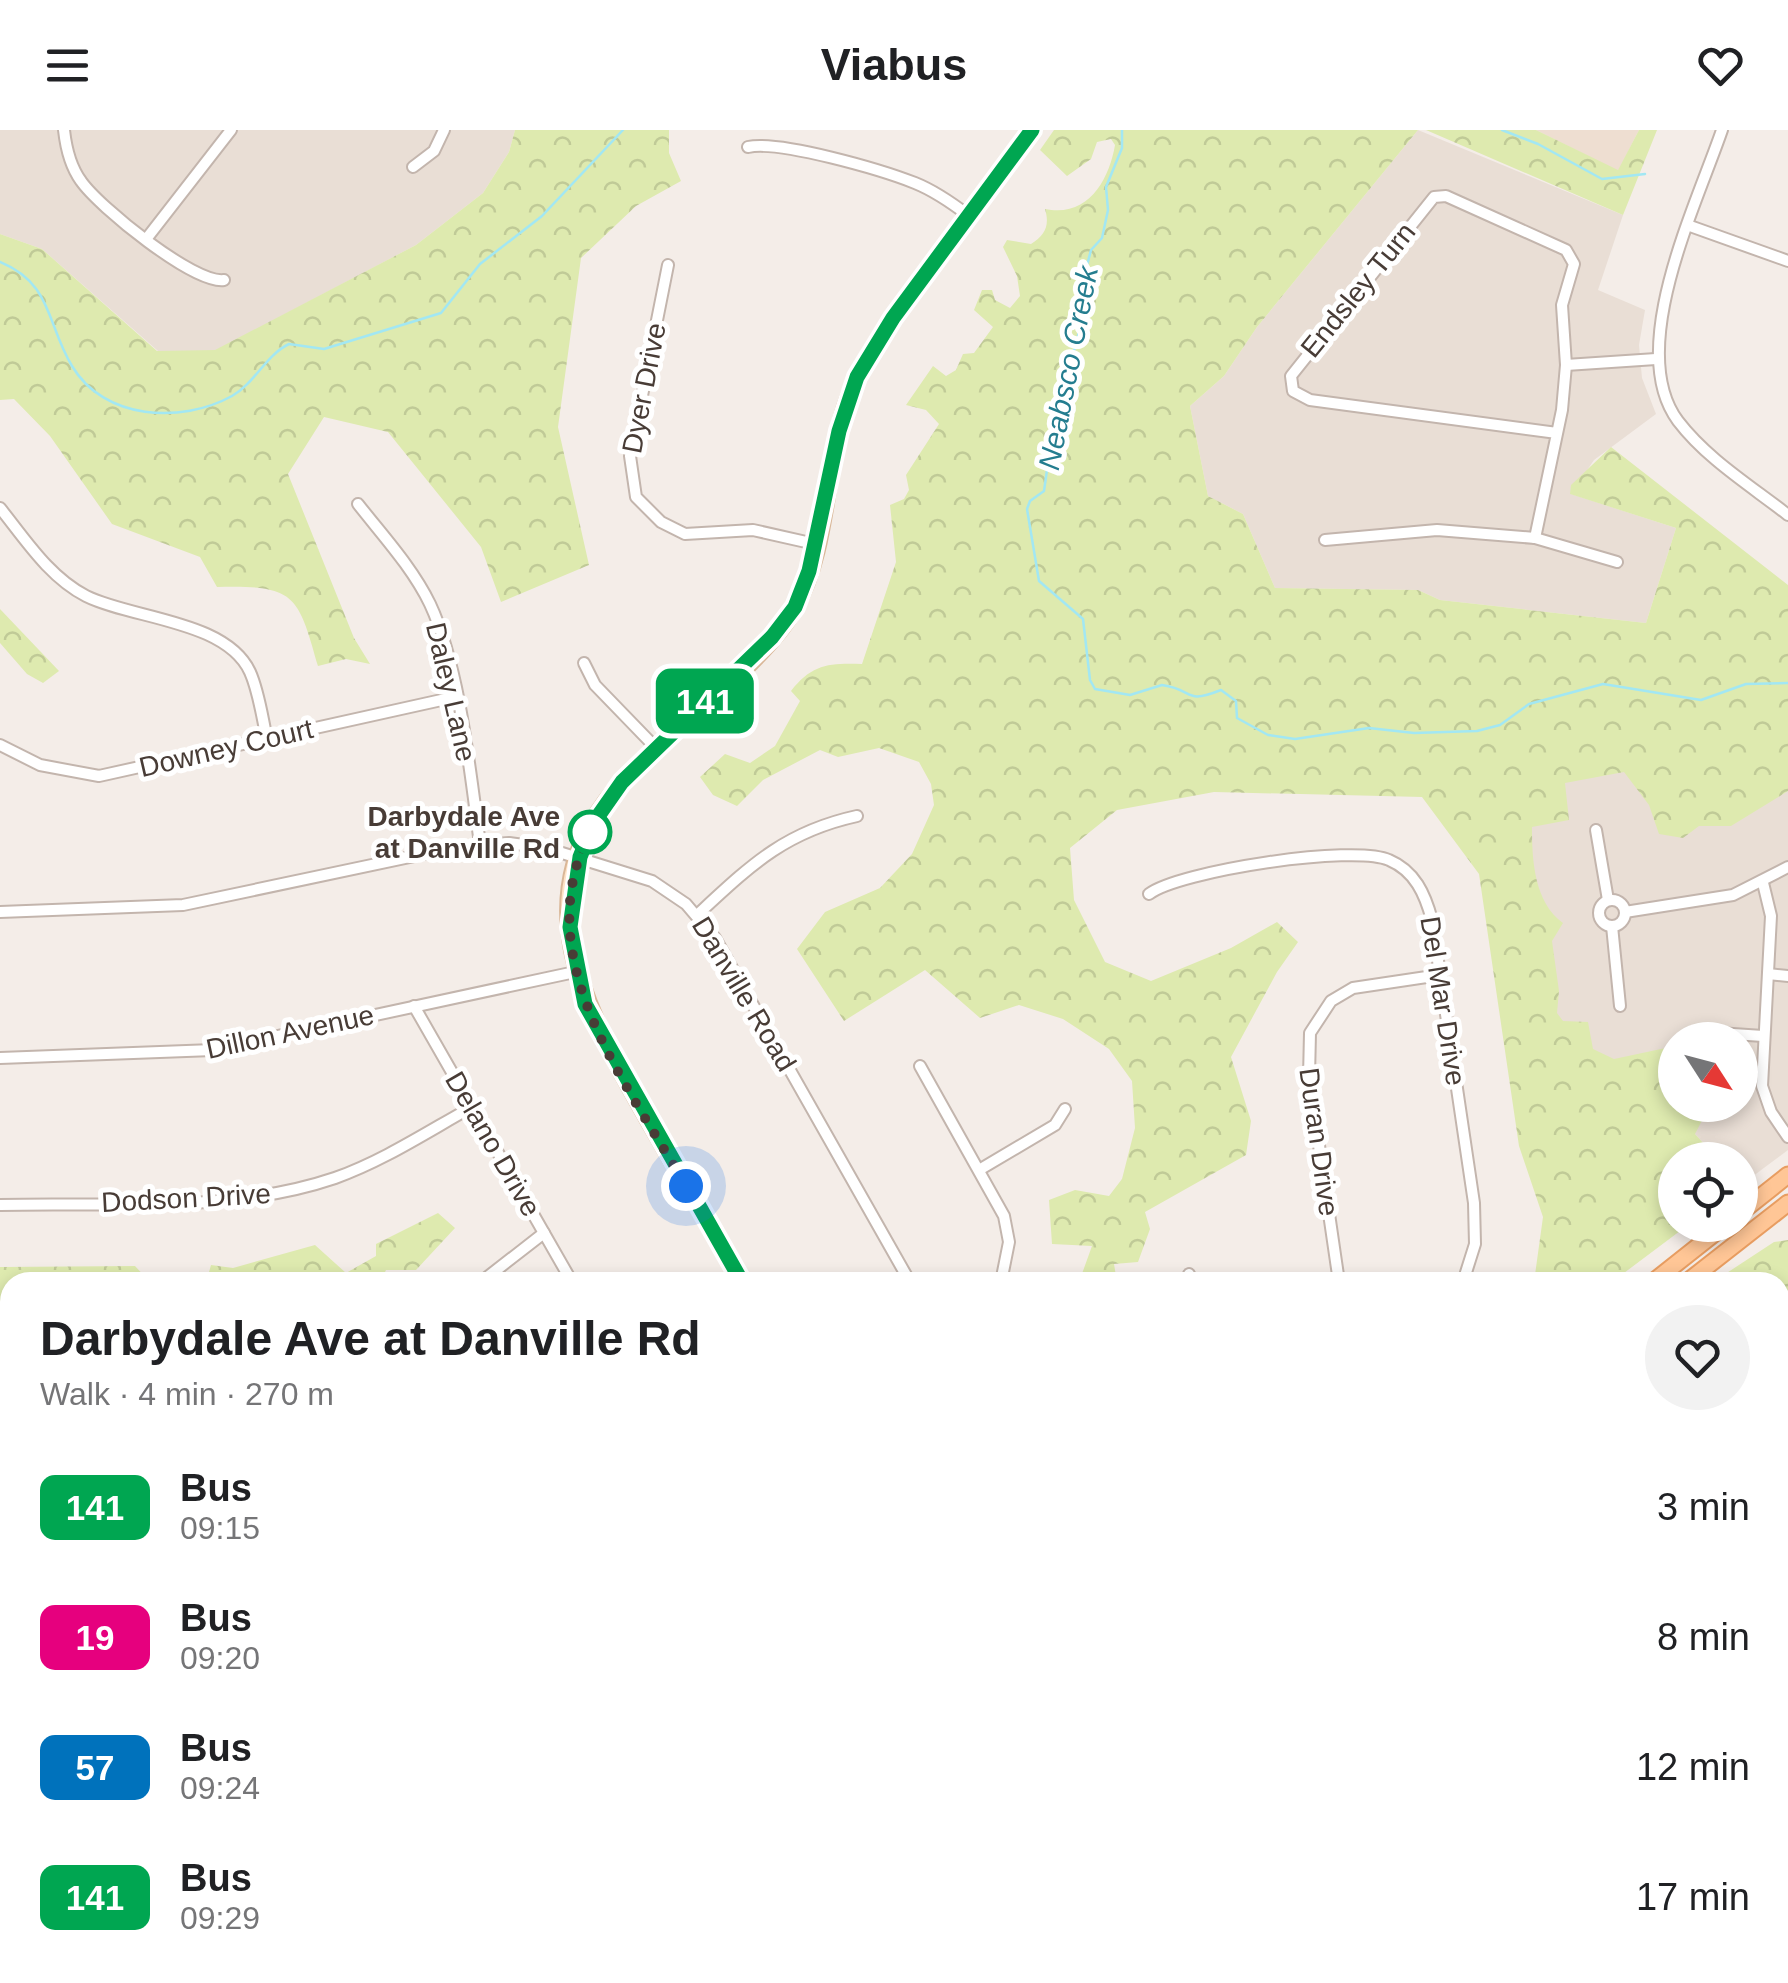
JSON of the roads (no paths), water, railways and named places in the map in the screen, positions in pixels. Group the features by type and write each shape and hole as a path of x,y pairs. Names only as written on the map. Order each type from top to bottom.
{"main road":[{"path":"1758,1199 1788,1175"},
{"path":"1700,1272 1788,1203"},
{"path":"1666,1272 1704,1242"}],"street":[{"path":"64,130 68,155 81,182 198,276 224,280"},
{"path":"147,238 231,130"},
{"path":"413,166 434,151 444,130"},
{"path":"736,1272 594,1025 576,972 570,916 580,857 608,800 784,623 803,588 839,431 857,377 885,330 1032,130"},
{"path":"1722,130 1659,319 1656,359 1663,391 1677,420 1712,456 1788,516"},
{"path":"748,146 772,144 898,178 940,196 969,216"},
{"name":"Endsley Turn","path":"1557,433 1310,400 1295,393 1290,379 1437,196 1562,247 1572,257 1574,268 1562,305 1566,365"},
{"path":"1690,226 1788,260"},
{"name":"Dyer Drive","path":"668,265 630,456 636,497 661,522 686,534 754,530 815,544"},
{"path":"1535,538 1557,433 1566,365 1656,359"},
{"name":"Daley Lane","path":"358,504 409,569 430,604 455,698 480,844"},
{"path":"0,508 48,566 84,594 208,635 232,648 252,676 267,739"},
{"path":"1324,540 1437,530 1535,538 1617,562"},
{"path":"584,663 595,685 656,748"},
{"name":"Downey Court","path":"0,745 40,766 99,776 455,698"},
{"path":"697,914 777,844 803,831 857,816"},
{"path":"1596,830 1608,900 1600,915 1612,926 1620,1006"},
{"name":"Danville Road","path":"0,912 184,905 480,844 528,844 652,882 697,914 727,958 904,1272"},
{"name":"Del Mar Drive","path":"1150,894 1176,878 1347,853 1374,854 1408,871 1422,891 1432,920 1440,975 1475,1217 1475,1244 1466,1272"},
{"path":"1626,912 1733,896 1788,867"},
{"path":"1763,883 1771,916 1762,1086 1770,1112 1788,1137"},
{"path":"1608,900 1619,902 1626,912"},
{"path":"1612,926 1622,922 1626,912"},
{"name":"Dillon Avenue","path":"0,1058 213,1050 576,972"},
{"path":"1768,974 1788,976"},
{"name":"Duran Drive","path":"1338,1272 1309,1077 1310,1033 1331,1001 1353,988 1440,975"},
{"name":"Delano Drive","path":"414,1006 566,1272"},
{"path":"1758,1036 1763,1036"},
{"path":"920,1066 1007,1226 1008,1260 1004,1272"},
{"name":"Dodson Drive","path":"0,1205 220,1201 280,1193 367,1165 472,1107"},
{"path":"979,1170 1055,1125 1065,1110"},
{"path":"494,1272 544,1234"}],"waterway":[{"name":"Neabsco Creek","path":"0,262 30,281 39,293 72,366 86,384 123,407 145,412 190,411 232,396 289,344 324,349 441,313 480,264 542,216 623,130"},
{"name":"Neabsco Creek","path":"1122,130 1122,148 1106,187 1108,210 1102,238 1091,250 1076,307 1082,319 1075,348 1060,379 1044,491 1030,501 1027,509 1039,581 1083,619 1090,680 1095,689 1130,695 1162,685 1195,696 1221,690 1236,701 1237,718 1268,735 1295,739 1369,728 1414,733 1477,731 1500,725 1529,704 1603,684 1701,700 1746,684 1788,683"},
{"path":"1502,130 1538,144 1602,179 1645,174"}],"place":[{"name":"Darbydale Ave at Danville Rd","path":"590,832"}]}
